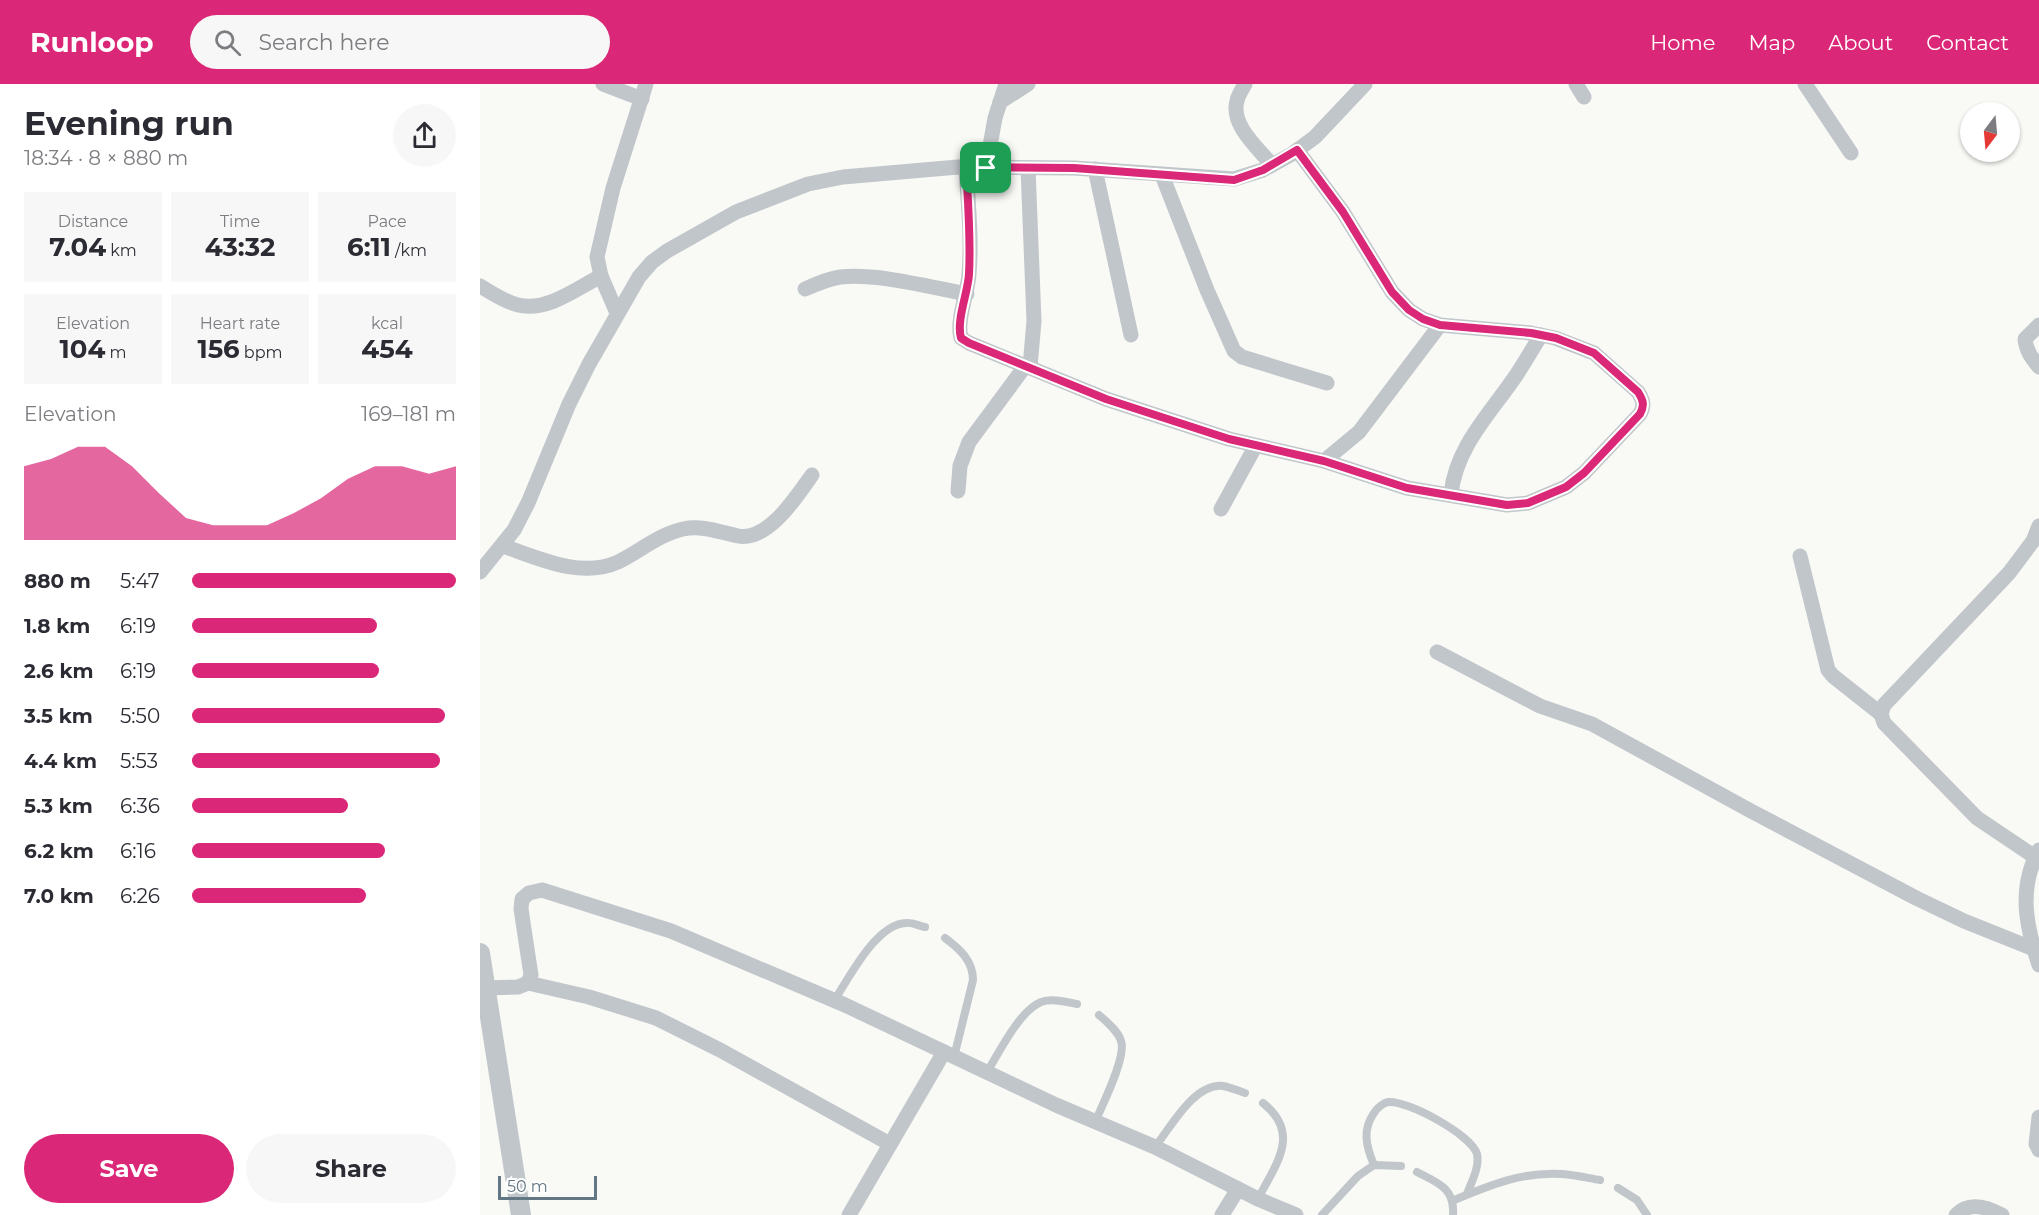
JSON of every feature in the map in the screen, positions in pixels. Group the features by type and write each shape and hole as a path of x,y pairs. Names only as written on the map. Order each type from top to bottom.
{"street":[{"path":"603,84 642,99"},
{"path":"618,313 601,276 598,266 598,249 646,84"},
{"path":"986,168 995,118 1006,84"},
{"path":"1000,102 1028,84"},
{"path":"1245,84 1235,109 1237,117 1247,136 1272,165"},
{"path":"480,572 514,530 528,503 569,404 639,277 652,262 667,251 736,212 808,184 843,177 966,167 1095,170 1234,180 1272,165 1315,137 1365,84"},
{"path":"1805,84 1851,153"},
{"path":"966,167 970,233 967,294 960,323 961,338 1106,399 1255,447 1324,461 1398,486 1507,505 1528,503 1566,487 1584,473 1640,414 1643,400 1638,392 1594,353 1556,338 1541,335 1440,325 1423,319 1409,310 1392,292 1343,212 1297,150"},
{"path":"958,491 960,465 969,442 1028,366 1034,321 1028,168"},
{"path":"1095,170 1131,335"},
{"path":"1162,175 1207,290 1234,351 1242,357 1327,383"},
{"path":"480,286 516,305 535,308 601,276"},
{"path":"805,289 840,277 864,277 967,294"},
{"path":"1324,461 1359,432 1440,325"},
{"path":"2039,325 2025,339 2029,355 2039,367"},
{"path":"1451,494 1453,477 1466,445 1517,374 1541,335"},
{"path":"1221,509 1255,447"},
{"path":"502,546 557,564 594,569 616,563 671,532 687,528 704,527 748,536 762,532 778,517 796,498 812,475"},
{"path":"1881,714 1884,705 2009,573 2033,541 2039,526"},
{"path":"1800,556 1828,670 1881,714 1884,723 1962,804 1986,825 2037,853 2029,872 2025,908 2039,965"},
{"path":"1437,652 1540,706 1592,724 1751,812 1916,898 1964,921 2034,949"},
{"path":"528,983 531,975 521,909 522,899 529,893 542,890 671,931 834,1001 1095,1122 1155,1147 1257,1199 1296,1215"},
{"path":"480,953 521,1215"},
{"path":"485,988 518,987 528,983 589,997 656,1018 720,1050 890,1144"},
{"path":"849,1215 890,1144 949,1054"},
{"path":"2039,1118 2036,1144 2039,1150"},
{"path":"1222,1215 1239,1189"},
{"path":"1956,1215 1962,1209 1976,1206 2002,1215"}],"lane":[{"path":"834,1001 877,939 891,928 906,923 925,927"},
{"path":"945,938 967,958 973,970 973,980 949,1054"},
{"path":"987,1072 1019,1022 1031,1009 1041,1002 1056,1000 1077,1004"},
{"path":"1095,1122 1122,1055 1122,1041 1099,1015"},
{"path":"1155,1147 1196,1094 1206,1088 1222,1086 1245,1093"},
{"path":"1374,1165 1367,1146 1366,1123 1377,1108 1386,1102 1404,1104 1462,1135 1472,1144 1477,1155 1477,1166 1467,1194"},
{"path":"1257,1199 1282,1151 1284,1135 1281,1122 1263,1103"},
{"path":"1322,1215 1358,1176 1374,1165 1401,1166"},
{"path":"1417,1172 1447,1190 1452,1201 1453,1215"},
{"path":"1452,1201 1495,1183 1531,1174 1563,1174 1600,1180"},
{"path":"1618,1188 1637,1200 1647,1215"}],"route":[{"path":"1297,150 1343,212 1392,292 1409,310 1423,319 1440,325 1531,333 1556,338 1583,348 1594,353 1638,392 1643,400 1643,408 1640,414 1584,473 1566,487 1528,503 1507,505 1382,482 1324,461 1229,439 1106,399 961,338 959,331 969,273 970,233 966,167 986,168 1074,168 1234,180 1263,170 1297,150"}]}
